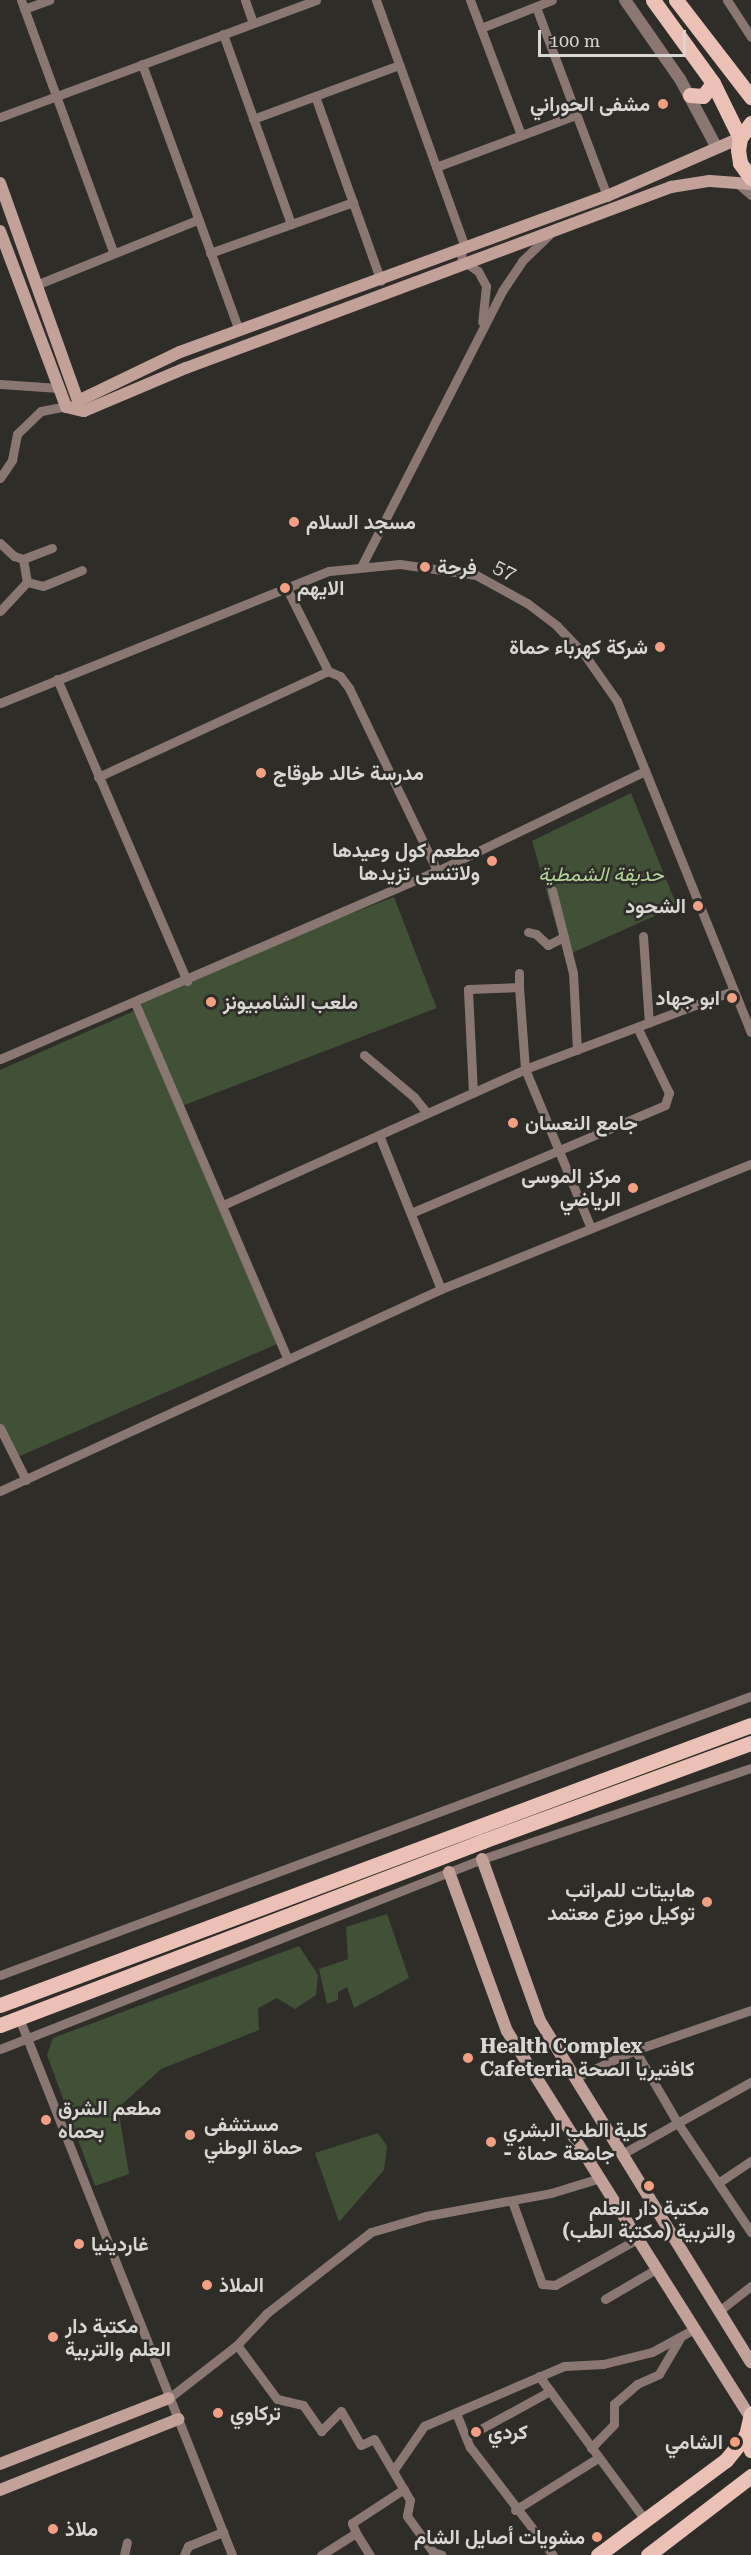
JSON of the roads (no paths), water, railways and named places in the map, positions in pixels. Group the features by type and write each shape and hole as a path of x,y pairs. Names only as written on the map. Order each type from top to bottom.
{"main road":[{"path":"652,0 713,83 740,138 743,180"},
{"path":"676,0 751,97"},
{"path":"690,95 703,96 713,83"},
{"path":"0,183 78,401 153,363 673,170 716,146 740,138 751,123"},
{"path":"0,231 66,407 84,411 186,368 677,185 743,180 751,184"},
{"path":"0,2005 751,1725"},
{"path":"0,2025 483,1840 751,1743"},
{"path":"482,1859 540,2020 751,2362"},
{"path":"449,1872 507,2031 750,2415 746,2435 726,2460 598,2555"},
{"path":"0,2464 169,2398"},
{"path":"0,2490 178,2419"},
{"path":"746,2435 751,2450"},
{"path":"648,2555 665,2550 751,2476"}],"street":[{"path":"49,0 22,5 113,252"},
{"path":"245,0 253,23"},
{"path":"0,117 316,0"},
{"path":"376,0 465,247 460,256 478,272 486,286 481,332"},
{"path":"470,0 521,135"},
{"path":"481,28 552,0"},
{"path":"625,0 690,95 716,146"},
{"path":"728,0 751,37"},
{"path":"536,7 607,196"},
{"path":"224,34 291,224"},
{"path":"142,64 197,220 240,331"},
{"path":"253,119 399,65"},
{"path":"315,96 381,280"},
{"path":"436,167 576,115"},
{"path":"743,180 751,195"},
{"path":"210,253 353,202"},
{"path":"36,285 197,220"},
{"path":"362,565 514,270 550,234"},
{"path":"0,384 59,388"},
{"path":"0,478 12,460 18,434 41,411 66,407 78,401"},
{"path":"0,543 14,556 23,559 52,548"},
{"path":"23,559 27,582"},
{"name":"57","path":"0,703 329,571 362,565 400,564 476,575 526,603 571,640 601,677 616,701 751,1032"},
{"path":"27,582 43,585 82,570"},
{"path":"0,611 27,582"},
{"path":"286,587 328,671 340,676 349,688 437,871"},
{"path":"99,777 328,671"},
{"path":"57,679 187,981"},
{"path":"0,1059 187,981 437,871 645,771"},
{"path":"552,890 573,973 577,1050"},
{"path":"528,932 536,934 548,945 564,937"},
{"path":"643,936 649,1023"},
{"path":"519,973 525,1069 591,1226"},
{"path":"473,1093 468,989 519,987"},
{"path":"223,1205 525,1069 734,991"},
{"path":"135,1003 287,1358"},
{"path":"411,1213 665,1105 670,1099 637,1027"},
{"path":"364,1055 414,1097 427,1113"},
{"path":"379,1135 441,1289"},
{"path":"0,1491 441,1289 591,1226 751,1164"},
{"path":"0,1428 26,1480"},
{"path":"0,1975 751,1696"},
{"path":"0,2049 482,1859 751,1768"},
{"path":"575,2078 635,2050 751,2010"},
{"path":"19,2018 232,2555"},
{"path":"635,2050 677,2122 751,2232"},
{"path":"622,2154 751,2082"},
{"path":"718,2183 751,2161"},
{"path":"169,2398 237,2345 267,2313 371,2232 426,2216 512,2201 600,2178"},
{"path":"512,2201 542,2284 555,2285 639,2238"},
{"path":"605,2299 658,2268"},
{"path":"719,2311 751,2286"},
{"path":"393,2471 424,2426 564,2366 603,2364 652,2352 694,2329"},
{"path":"591,2448 614,2424 614,2404 637,2384 659,2374 681,2336"},
{"path":"237,2345 277,2399 303,2405 321,2431 341,2411 361,2445 374,2439 410,2500 407,2516 433,2552 442,2555"},
{"path":"538,2376 645,2520"},
{"path":"466,2437 550,2391"},
{"path":"456,2413 466,2437 516,2510 552,2555"},
{"path":"516,2510 598,2458"},
{"path":"370,2555 352,2523 404,2489"},
{"path":"184,2555 188,2546 223,2532"},
{"path":"321,2555 357,2533"},
{"path":"124,2555 128,2542"}],"place":[{"name":"مشفى الحوراني","path":"663,104"},
{"name":"مسجد السلام","path":"294,522"},
{"name":"فرحة","path":"425,567"},
{"name":"الايهم","path":"285,588"},
{"name":"شركة كهرباء حماة","path":"660,647"},
{"name":"مدرسة خالد طوقاج","path":"261,773"},
{"name":"مطعم كول وعيدها ولاتنسى تزيدها","path":"492,861"},
{"name":"الشحود","path":"698,906"},
{"name":"ابو جهاد","path":"732,998"},
{"name":"ملعب الشامبيونز","path":"211,1002"},
{"name":"جامع النعسان","path":"513,1123"},
{"name":"مركز الموسى الرياضي","path":"633,1188"},
{"name":"هابيتات للمراتب توكيل موزع معتمد","path":"707,1902"},
{"name":"Health Complex Cafeteria كافتيريا الصحة","path":"468,2058"},
{"name":"مطعم الشرق بحماه","path":"46,2120"},
{"name":"مستشفى حماة الوطني","path":"190,2135"},
{"name":"كلية الطب البشري - جامعة حماة","path":"491,2142"},
{"name":"مكتبة دار العلم والتربية (مكتبة الطب)","path":"649,2186"},
{"name":"غاردينيا","path":"79,2244"},
{"name":"الملاذ","path":"207,2285"},
{"name":"مكتبة دار العلم والتربية","path":"53,2337"},
{"name":"تركاوي","path":"218,2413"},
{"name":"كردي","path":"476,2432"},
{"name":"الشامي","path":"735,2442"},
{"name":"ملاذ","path":"53,2529"},
{"name":"مشويات أصايل الشام","path":"597,2537"}],"park label":[{"name":"حديقة الشمطية","path":"601,874"}]}
